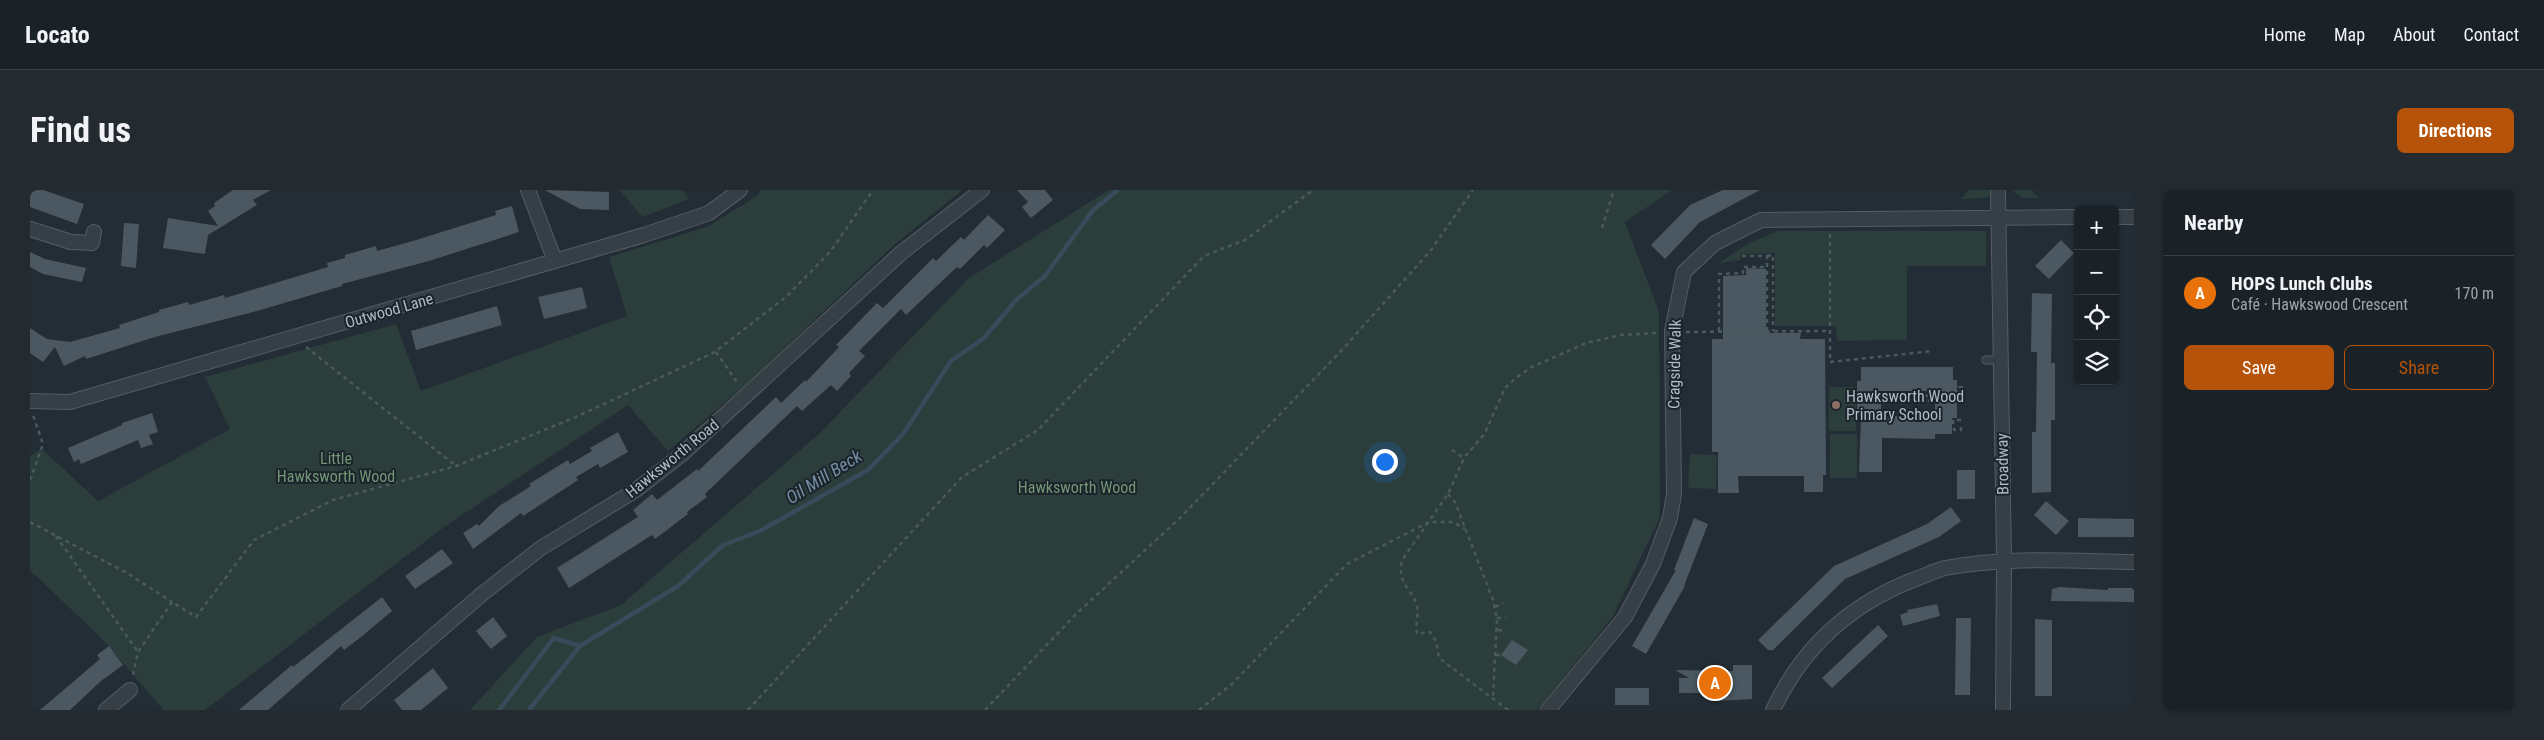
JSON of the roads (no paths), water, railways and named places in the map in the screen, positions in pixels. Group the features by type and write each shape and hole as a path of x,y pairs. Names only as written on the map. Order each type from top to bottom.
{"street":[{"path":"528,190 555,261"},
{"name":"Outwood Lane","path":"31,406 70,402 555,261 710,213 740,190"},
{"name":"Hawksworth Road","path":"348,710 489,589 541,548 636,490 680,455 747,396 901,253 982,190"},
{"name":"Broadway","path":"1998,190 2000,218 2004,560 2003,710"},
{"path":"2119,217 2134,216"},
{"name":"Cragside Walk","path":"1548,710 1625,617 1653,564 1670,518 1674,494 1679,332 1684,272 1715,243 1761,220 2074,217"},
{"path":"30,229 70,242 94,242"},
{"path":"1773,710 1786,681 1828,630 1886,591 1944,569 2004,560 2134,562"},
{"path":"106,710 130,690"}],"lane":[{"path":"1986,360 2001,360"}],"waterway":[{"name":"Oil Mill Beck","path":"529,710 580,646 678,586 723,545 760,531 868,470 903,434 951,361 984,338 1017,299 1044,277 1093,210 1118,190"},
{"path":"499,710 554,638 580,646"}],"place":[{"name":"Hawksworth Wood Primary School","path":"1836,405"},
{"name":"HOPS Lunch Clubs","path":"1715,683"}],"park label":[{"name":"Little Hawksworth Wood","path":"336,467"},
{"name":"Hawksworth Wood","path":"1077,487"}]}
